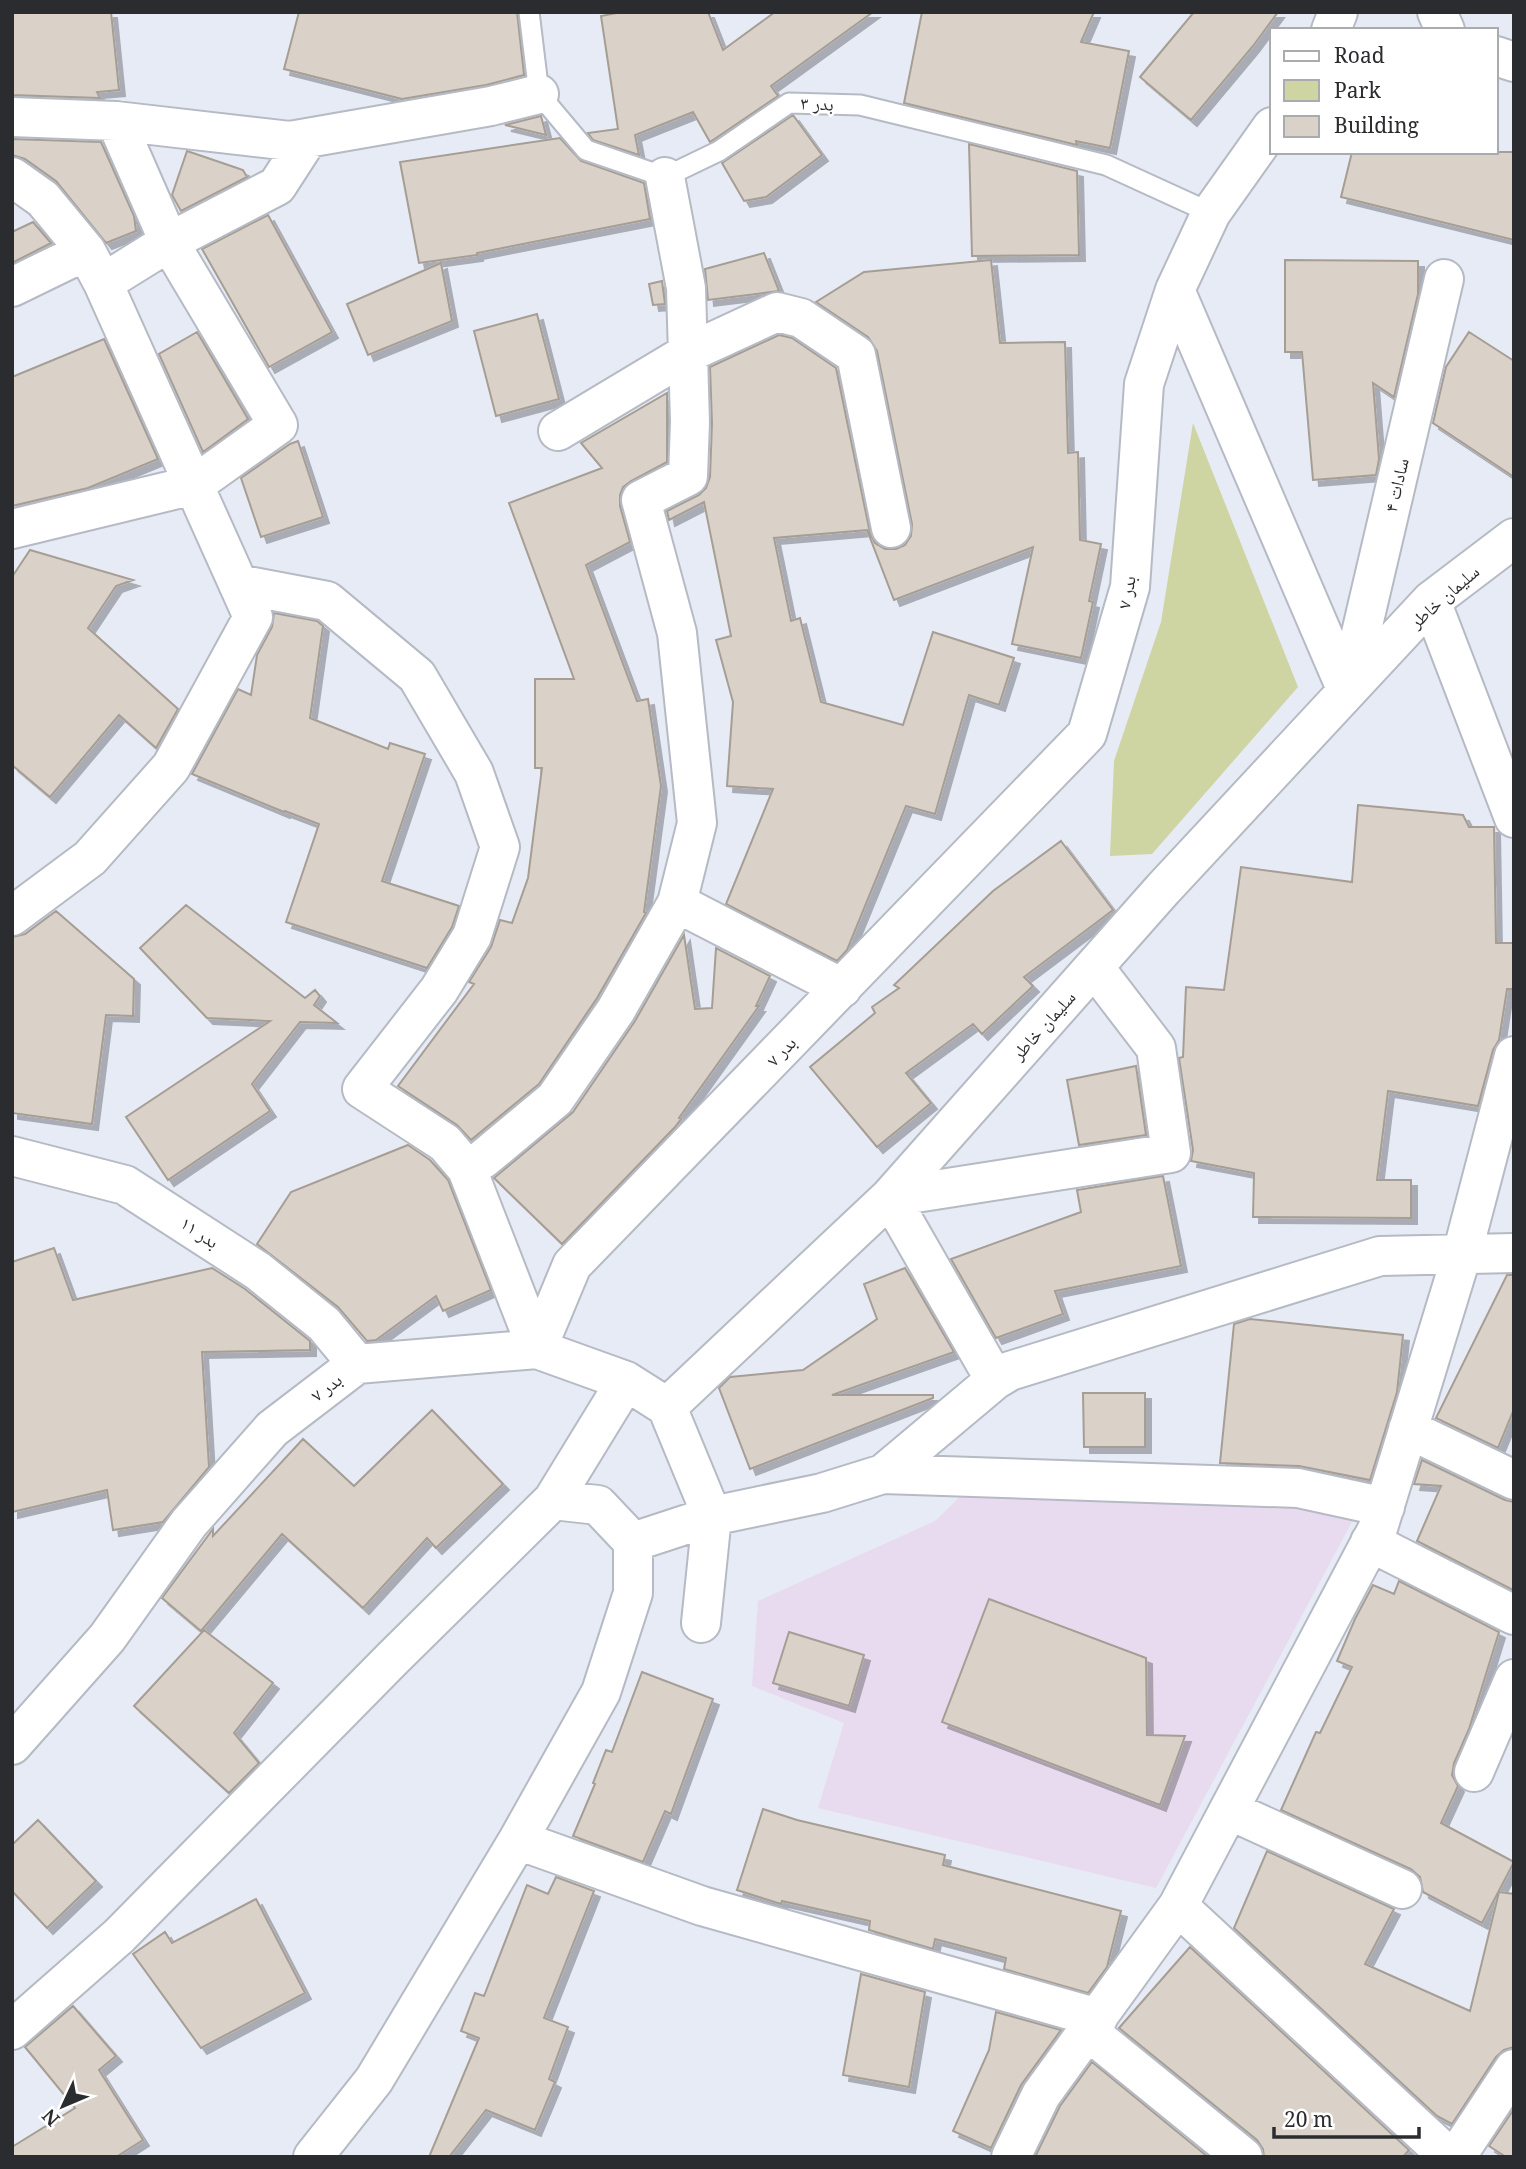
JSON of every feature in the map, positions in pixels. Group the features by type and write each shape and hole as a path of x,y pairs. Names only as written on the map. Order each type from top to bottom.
{"street":[{"path":"1437,12 1444,28"},
{"path":"12,117 116,121 290,141 491,106 540,94"},
{"path":"12,529 194,485 278,425 169,242 116,121"},
{"name":"بدر ۷","path":"12,1745 107,1638 189,1523 272,1429 357,1363 537,1349 572,1265 1087,734 1130,587 1143,384 1175,290 1211,213 1270,130"},
{"path":"12,288 95,267 169,242 276,186 308,138"},
{"path":"12,177 43,199 95,267 253,617 170,767 90,858 12,916"},
{"path":"467,1169 483,1159 555,1098 616,1010 677,903 697,823 677,633 641,500 688,476 686,288 666,177"},
{"name":"سادات ۴","path":"1348,691 1444,279"},
{"path":"1175,290 1348,691"},
{"path":"558,431 688,354 777,312 801,317 856,355 891,528"},
{"name":"سلیمان خاطر","path":"667,1407 890,1197 1094,967 1431,601 1514,538"},
{"path":"238,584 327,601 418,676 474,774 500,847 472,936 439,990 362,1089 445,1143 467,1169 537,1349 626,1381 667,1407 712,1516 701,1623"},
{"path":"1431,601 1514,817"},
{"path":"677,903 842,988"},
{"path":"995,1380 890,1197 1171,1153 1156,1048 1094,967"},
{"path":"1011,2157 1041,2095 1178,1906 1370,1542 1385,1507 1462,1254 1514,1055"},
{"name":"بدر ۱۱","path":"12,1156 125,1185 258,1271 324,1324 357,1363"},
{"path":"883,1474 995,1380 1010,1371 1380,1256 1514,1253"},
{"path":"12,2030 119,1936 553,1500 626,1381"},
{"path":"1408,1429 1514,1480"},
{"path":"633,1542 712,1516 822,1493 883,1474 1298,1488 1385,1507"},
{"path":"313,2157 374,2080 518,1840 601,1692 633,1593 633,1542 598,1505 553,1500"},
{"path":"1370,1542 1514,1615"},
{"path":"1474,1772 1511,1691"},
{"path":"1229,1810 1402,1888"},
{"path":"518,1840 702,1906 1093,2024 1243,2157"},
{"path":"1178,1906 1449,2157"},
{"path":"1456,2157 1514,2069"}],"lane":[{"path":"528,12 540,94 586,150 666,177"},
{"name":"بدر ۳","path":"666,177 719,151 789,103 860,105 1106,165 1211,213"}],"shaded area":[{"path":"967,1490 1269,1497 1354,1518 1156,1888 818,1808 844,1723 752,1686 758,1601 935,1521"}],"green space":[{"path":"1193,423 1298,687 1152,854 1110,856 1114,761 1161,622"}],"building":[{"path":"12,12 111,12 119,90 97,92 100,98 12,95"},
{"path":"299,12 517,12 524,75 486,85 402,99 284,69"},
{"path":"622,12 708,12 723,50 775,12 873,12 771,86 778,96 710,142 693,112 635,135 639,155 593,140 588,133 618,129 601,16"},
{"path":"922,12 1094,12 1081,42 1129,51 1110,148 1076,141 1077,145 904,103"},
{"path":"1194,12 1278,12 1191,120 1140,77"},
{"path":"793,115 822,155 766,197 744,201 722,163"},
{"path":"541,116 546,135 505,125"},
{"path":"560,138 581,161 644,183 650,219 477,255 419,263 400,162"},
{"path":"12,139 101,142 134,216 136,231 106,243 56,181 25,159 12,155"},
{"path":"969,144 1077,171 1079,255 972,256"},
{"path":"187,151 243,170 247,177 181,211 172,195"},
{"path":"1514,152 1514,240 1341,197 1352,154"},
{"path":"268,215 332,332 269,367 202,249"},
{"path":"33,222 51,243 12,263 12,232"},
{"path":"764,253 779,291 708,300 705,269"},
{"path":"991,260 1000,343 1065,342 1068,453 1078,452 1080,540 1101,544 1089,601 1093,602 1081,658 1012,644 1033,547 894,600 867,530 774,538 791,621 800,618 821,702 903,725 933,632 1014,658 999,705 969,695 935,814 906,806 847,950 837,961 726,904 773,789 727,786 733,702 716,640 731,636 704,502 669,520 667,511 699,495 706,488 710,477 710,367 779,335 792,338 836,368 870,533 875,543 885,549 896,549 905,545 911,536 912,524 877,351 868,337 816,302 864,272"},
{"path":"1285,260 1418,261 1418,294 1394,397 1373,383 1379,459 1376,475 1313,480 1302,352 1285,352"},
{"path":"441,263 452,321 368,355 347,304"},
{"path":"662,281 665,304 653,305 649,284"},
{"path":"537,314 559,399 496,416 474,331"},
{"path":"197,332 248,419 203,452 159,354"},
{"path":"1469,332 1514,361 1514,477 1433,423 1446,367"},
{"path":"104,339 158,459 88,488 12,506 12,377"},
{"path":"667,393 667,462 631,481 623,487 620,495 620,506 630,542 586,565 637,701 648,699 661,786 644,912 646,913 597,998 539,1084 471,1140 457,1125 398,1086 474,984 469,982 491,947 500,920 512,923 528,878 542,768 535,768 535,679 574,679 509,503 602,468 581,443"},
{"path":"298,441 323,517 261,537 241,478"},
{"path":"30,550 133,580 116,586 88,628 178,709 156,748 119,715 50,797 12,765 12,577"},
{"path":"274,613 317,621 323,626 310,718 388,749 390,743 425,754 382,881 459,906 452,927 427,968 286,922 319,824 192,774 238,689 251,695 257,655 272,627"},
{"path":"1358,805 1463,815 1469,827 1494,827 1496,943 1514,943 1514,989 1507,989 1499,1040 1493,1050 1478,1106 1388,1091 1377,1180 1411,1180 1411,1218 1253,1217 1254,1173 1191,1161 1193,1150 1179,1058 1183,1057 1186,987 1224,990 1241,867 1352,882"},
{"path":"1061,841 1113,910 1024,977 1033,986 982,1034 973,1024 906,1073 931,1103 877,1147 810,1067 875,1013 872,1007 899,988 894,985 993,891"},
{"path":"186,905 305,998 315,990 320,996 314,1005 337,1023 300,1022 252,1084 270,1111 168,1180 126,1117 270,1021 207,1018 140,948"},
{"path":"56,911 134,979 133,1016 106,1015 92,1124 12,1113 12,937 25,934"},
{"path":"684,935 695,1009 712,1008 716,948 770,976 756,1006 759,1006 675,1127 562,1244 494,1178 573,1112 635,1021"},
{"path":"1136,1066 1146,1135 1079,1145 1067,1080"},
{"path":"408,1145 430,1160 448,1180 491,1290 443,1311 436,1296 376,1340 367,1341 338,1307 257,1244 291,1192"},
{"path":"1163,1176 1181,1266 1055,1291 1063,1314 996,1338 951,1259 1081,1212 1077,1190"},
{"path":"54,1248 73,1300 212,1268 245,1289 310,1341 310,1350 202,1352 209,1467 163,1522 113,1530 107,1490 12,1512 12,1262"},
{"path":"905,1268 954,1352 832,1395 933,1395 933,1398 750,1469 719,1388 730,1377 803,1370 877,1319 864,1284"},
{"path":"1507,1275 1514,1275 1514,1409 1498,1448 1436,1418"},
{"path":"1250,1319 1403,1335 1397,1392 1370,1480 1299,1466 1220,1463 1234,1324"},
{"path":"1083,1393 1145,1393 1145,1447 1084,1447"},
{"path":"432,1410 503,1484 436,1548 427,1538 363,1608 282,1534 201,1631 162,1598 213,1529 213,1536 303,1439 354,1486"},
{"path":"1422,1460 1514,1502 1513,1590 1417,1541 1441,1486 1414,1484"},
{"path":"1399,1581 1499,1632 1469,1729 1454,1763 1452,1775 1458,1786 1441,1823 1514,1862 1482,1923 1423,1892 1420,1877 1411,1869 1281,1810 1316,1732 1320,1733 1352,1667 1337,1661 1355,1619 1373,1585 1394,1594"},
{"path":"989,1599 1146,1658 1147,1735 1185,1736 1160,1805 942,1722"},
{"path":"204,1630 273,1683 234,1733 259,1763 229,1793 134,1706"},
{"path":"789,1632 864,1655 849,1706 773,1683"},
{"path":"642,1672 713,1699 671,1814 665,1811 643,1862 573,1836 606,1750 612,1752"},
{"path":"763,1809 797,1820 945,1855 943,1865 1121,1911 1107,1967 1088,1993 1004,1969 1006,1958 935,1939 933,1949 869,1930 870,1921 782,1901 781,1904 737,1890"},
{"path":"38,1820 96,1881 47,1928 12,1891 12,1845"},
{"path":"1267,1851 1394,1909 1365,1964 1470,2011 1499,1892 1514,1894 1514,2047 1504,2050 1496,2057 1452,2124 1437,2116 1234,1928"},
{"path":"556,1877 594,1891 544,2018 568,2027 549,2079 555,2082 535,2130 486,2110 449,2157 429,2157 479,2038 461,2031 475,1993 484,1996 527,1885 548,1894"},
{"path":"256,1899 305,1993 201,2048 133,1954 165,1932 172,1943"},
{"path":"1190,1947 1409,2150 1403,2157 1264,2157 1263,2149 1257,2140 1119,2028"},
{"path":"861,1974 925,1992 909,2087 843,2075"},
{"path":"73,2006 116,2056 99,2070 143,2140 116,2157 12,2157 12,2147 75,2108 25,2047"},
{"path":"996,2012 1061,2030 1021,2085 991,2148 953,2131 989,2050"},
{"path":"1092,2062 1208,2157 1035,2157 1060,2106"},
{"path":"1514,2109 1514,2157 1506,2157 1489,2146"}]}
